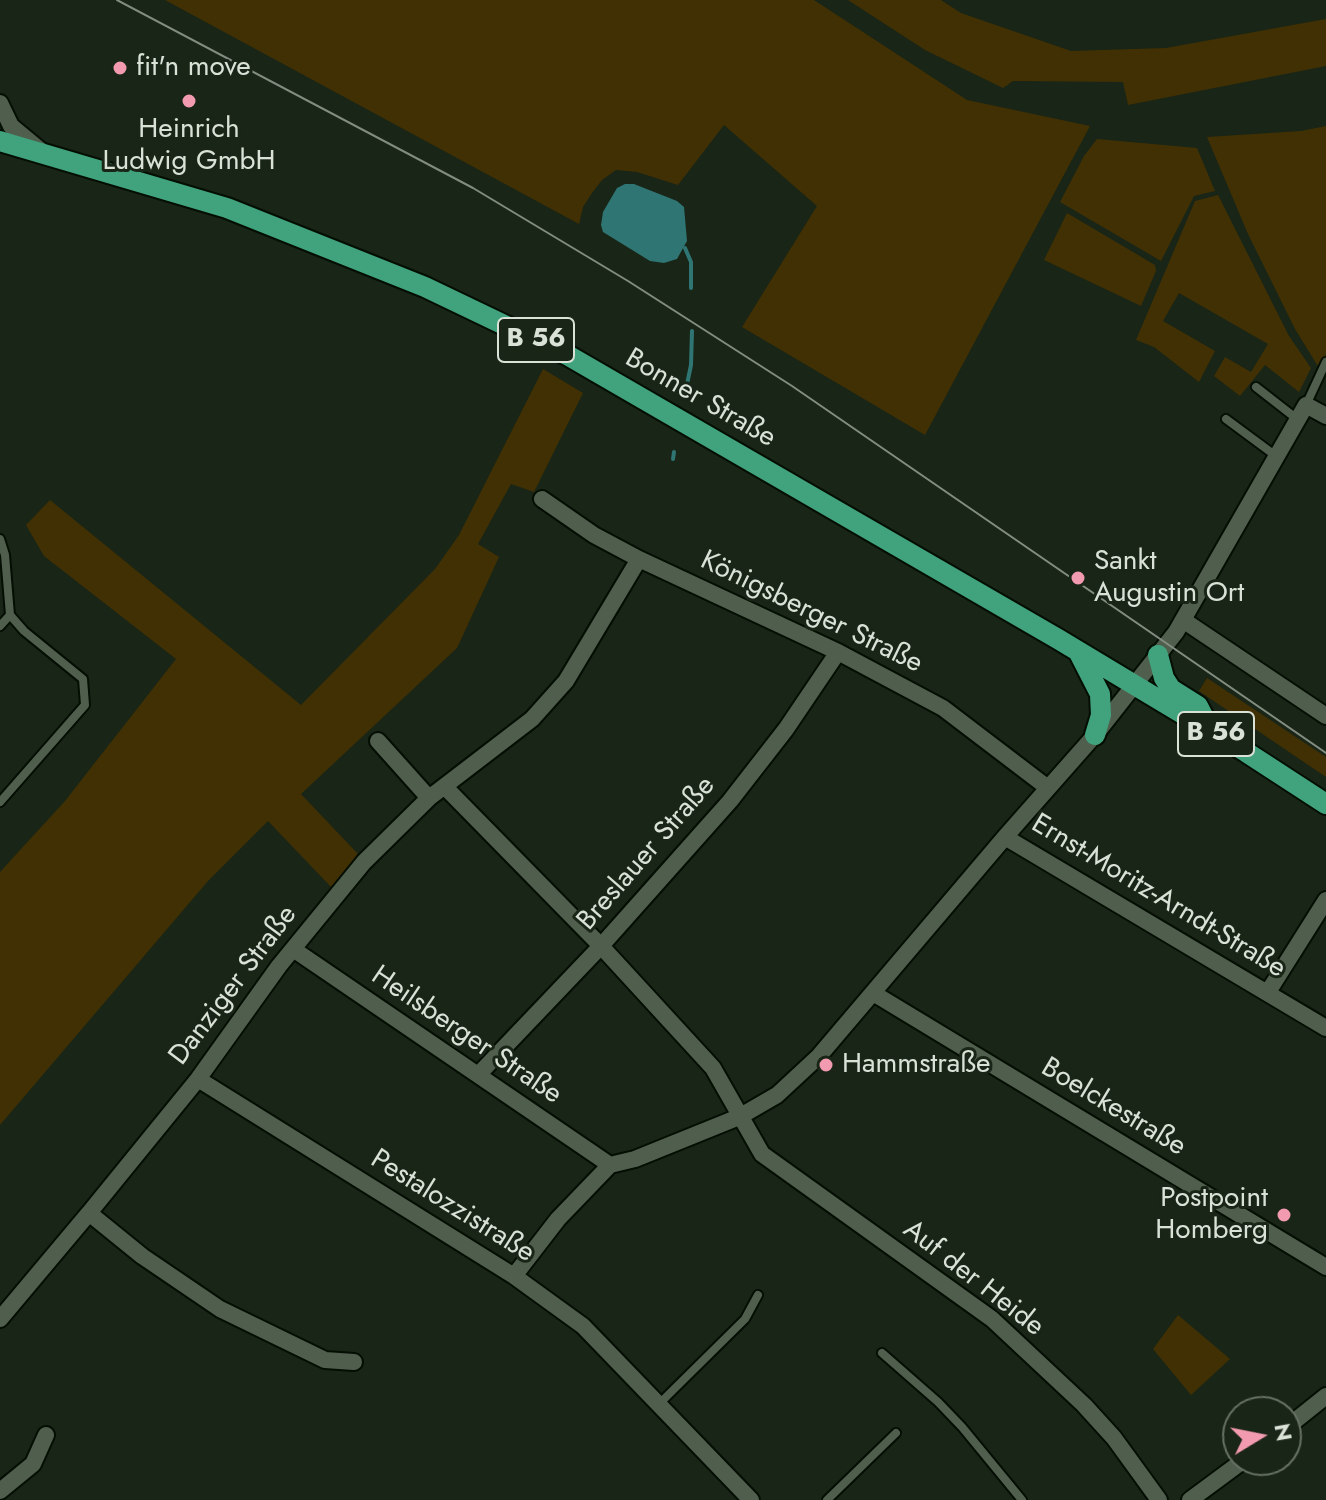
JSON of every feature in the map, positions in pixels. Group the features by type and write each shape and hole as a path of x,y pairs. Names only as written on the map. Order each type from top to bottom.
{"main road":[{"name":"Bonner Straße","path":"0,141 227,208 425,287 556,350 676,416 1078,651 1326,804"},
{"path":"1078,651 1100,694 1101,715 1095,735"},
{"path":"1158,655 1164,678 1171,689 1198,706 1211,731"}],"street":[{"path":"0,103 11,126 41,151"},
{"path":"514,1276 558,1219 610,1165 635,1159 739,1117 777,1095 797,1079 1135,686 1183,620 1302,412 1326,416"},
{"name":"Königsberger Straße","path":"542,499 594,535 639,559 838,652 943,708 1048,788"},
{"name":"Danziger Straße","path":"0,1319 198,1079 293,949 364,862 429,798 532,719 566,681 639,559"},
{"path":"1183,620 1326,716"},
{"name":"Breslauer Straße","path":"478,1075 601,946 730,801 786,729 838,652"},
{"path":"378,741 429,798"},
{"name":"Auf der Heide","path":"445,787 601,946 713,1068 762,1154 992,1319 1084,1405 1114,1438 1159,1500"},
{"name":"Ernst-Moritz-Arndt-Straße","path":"1005,837 1326,1028"},
{"path":"1268,992 1326,900"},
{"name":"Heilsberger Straße","path":"293,949 610,1165"},
{"name":"Boelckestraße","path":"873,993 1326,1267"},
{"name":"Pestalozzistraße","path":"198,1079 514,1276 583,1326 751,1500"},
{"path":"89,1213 142,1256 220,1309 325,1360 354,1362"},
{"path":"1302,1415 1326,1396"},
{"path":"0,1491 33,1464 46,1435"},
{"path":"1190,1500 1222,1476"}],"lane":[{"path":"1256,387 1302,412 1326,362"},
{"path":"1226,419 1277,456"},
{"path":"0,539 5,555 10,615 24,631 83,679 85,705 0,802"},
{"path":"0,626 10,615"},
{"path":"660,1403 745,1319 758,1295"},
{"path":"882,1353 954,1418 1022,1500"},
{"path":"827,1500 896,1433"}],"shaded area":[{"path":"165,0 814,0 967,100 1090,126 925,435 742,327 817,206 724,125 678,185 637,172 616,170 602,180 592,193 583,207 579,224"},
{"path":"848,0 941,0 961,13 1071,51 1166,48 1326,19 1326,66 1128,105 1123,82 1013,81 1003,88 925,50"},
{"path":"1326,126 1326,355 1319,368 1295,329 1248,234 1207,137 1301,131"},
{"path":"1097,139 1197,148 1215,191 1194,196 1161,261 1060,202 1084,156"},
{"path":"1218,195 1289,336 1311,368 1299,392 1265,365 1240,396 1214,376 1225,357 1251,372 1268,344 1179,293 1163,321 1215,351 1199,382 1154,347 1136,340 1195,201"},
{"path":"1067,213 1155,265 1156,271 1141,306 1044,260"},
{"path":"543,369 583,393 534,492 511,484 478,544 499,557 457,648 301,794 358,854 332,888 268,821 208,881 0,1125 0,872 65,801 176,659 44,556 26,525 50,500 301,705 435,569 459,535"},
{"path":"1207,678 1326,757 1326,777 1199,691"},
{"path":"1178,1315 1230,1359 1191,1395 1153,1349"}],"water":[{"path":"634,184 677,201 684,207 687,241 677,259 664,263 650,261 603,232 603,212 617,188"}],"waterway":[{"path":"685,248 691,262 691,288"},
{"path":"686,389 691,365 692,331"},
{"path":"673,459 674,452"}],"tram line":[{"path":"117,0 473,188 628,281 792,386 1326,753"}],"place":[{"name":"fit'n move","path":"120,68"},
{"name":"Heinrich Ludwig GmbH","path":"189,101"},
{"name":"Sankt Augustin Ort","path":"1078,578"},
{"name":"Hammstraße","path":"826,1065"},
{"name":"Postpoint Homberg","path":"1284,1215"}]}
